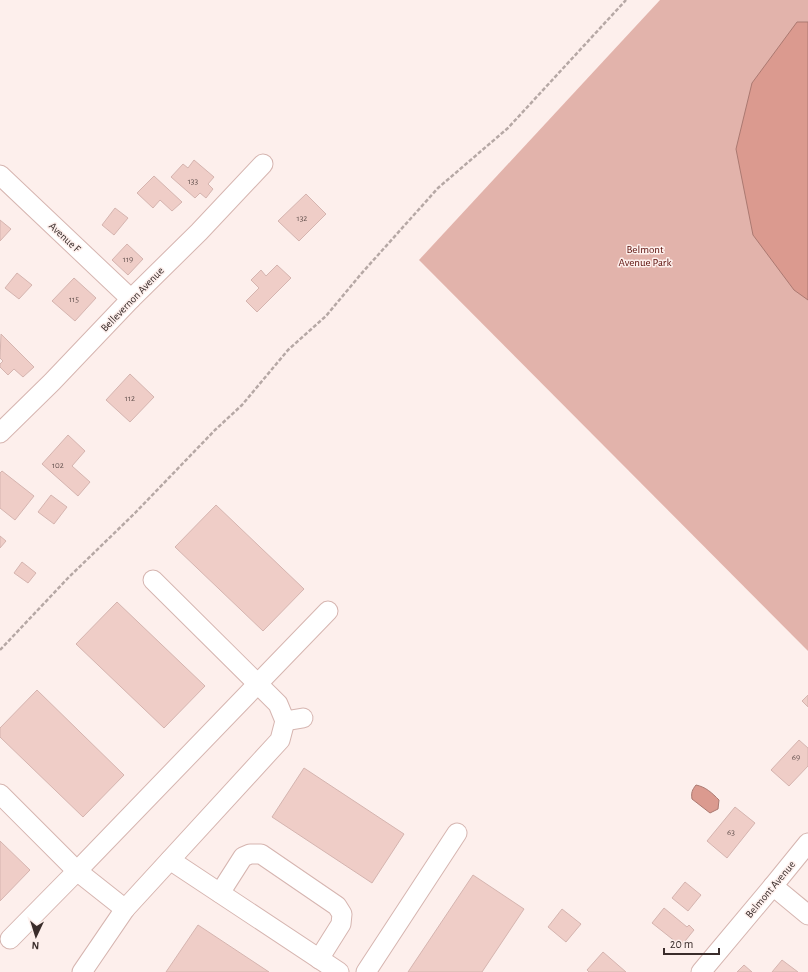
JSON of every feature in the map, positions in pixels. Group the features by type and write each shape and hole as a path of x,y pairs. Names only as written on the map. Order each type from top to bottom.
{"street":[{"name":"Bellevernon Avenue","path":"0,433 199,232 263,164"},
{"name":"Avenue F","path":"0,175 131,299"},
{"path":"82,972 125,909 280,740 294,720 153,580"},
{"path":"10,939 328,611"},
{"path":"0,794 77,871 125,909"},
{"path":"366,972 457,834"},
{"name":"Belmont Avenue","path":"700,972 808,843"},
{"path":"220,893 242,857 250,854 261,854 337,906 342,914 341,924 319,959"},
{"path":"170,860 339,972"},
{"path":"773,886 808,915"}],"path":[{"path":"0,650 68,578 135,513 242,404 288,350 326,316 361,274 438,188 508,128 626,0"}],"green space":[{"name":"Belmont Avenue Park","path":"660,0 808,0 808,651 419,260"}],"shaded area":[{"path":"797,22 808,22 808,300 794,290 753,235 736,149 752,83"},
{"path":"696,785 706,789 719,800 718,809 710,813 692,799 692,792"}],"building":[{"path":"194,160 214,177 208,184 213,189 206,198 200,193 195,198 171,177 183,164 188,168"},
{"path":"154,176 182,202 172,211 160,200 153,208 137,193"},
{"path":"306,194 326,214 299,241 278,221"},
{"path":"115,208 128,218 114,235 102,225"},
{"path":"0,220 11,229 0,241"},
{"path":"127,244 143,259 128,275 112,260"},
{"path":"277,265 291,278 257,312 246,301 259,288 251,280 261,270 266,276"},
{"path":"17,273 32,285 19,299 5,288"},
{"path":"74,278 96,298 75,321 52,301"},
{"path":"1,334 34,367 23,377 14,369 8,375 0,367 0,364 3,361 0,358"},
{"path":"130,374 154,397 130,422 106,400"},
{"path":"68,435 85,451 72,466 90,482 78,496 42,464"},
{"path":"2,471 34,496 15,520 0,508 0,473"},
{"path":"51,495 67,507 54,524 38,512"},
{"path":"216,505 304,589 263,631 175,547"},
{"path":"0,536 6,541 0,548"},
{"path":"22,562 36,573 28,583 14,573"},
{"path":"117,602 205,686 164,728 76,644"},
{"path":"37,690 124,775 83,817 0,737 0,728"},
{"path":"808,695 808,707 802,701"},
{"path":"799,740 808,748 808,766 789,786 771,770"},
{"path":"304,768 404,834 372,883 272,817"},
{"path":"735,807 755,823 727,858 707,841"},
{"path":"0,841 30,870 0,901"},
{"path":"473,875 524,909 482,972 408,972"},
{"path":"685,882 701,895 688,911 672,898"},
{"path":"664,908 687,927 689,925 694,930 681,946 652,923"},
{"path":"562,909 581,924 566,942 548,927"},
{"path":"198,925 269,972 166,972"},
{"path":"603,952 626,972 589,972 587,970"},
{"path":"782,960 798,972 772,972"},
{"path":"744,965 752,972 737,972"}]}
